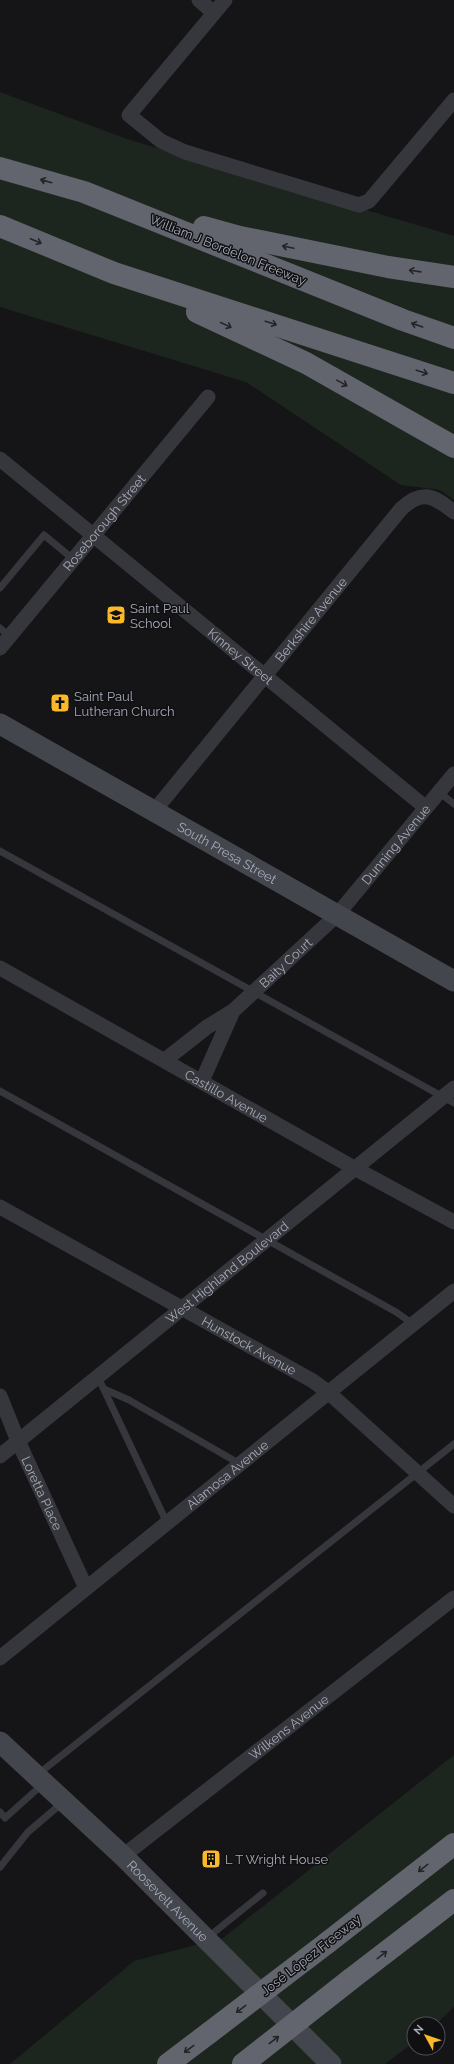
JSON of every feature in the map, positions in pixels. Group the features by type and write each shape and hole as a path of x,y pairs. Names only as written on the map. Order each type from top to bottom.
{"highway":[{"name":"William J Bordelon Freeway","path":"0,168 84,192 403,320 454,338"},
{"path":"84,192 240,237 388,267 454,277"},
{"path":"0,226 114,273 306,363 454,447"},
{"path":"114,273 454,383"},
{"name":"José López Freeway","path":"168,2064 454,1844"},
{"path":"243,2064 454,1900"}],"main road":[{"name":"South Presa Street","path":"2,729 155,810 454,981"},
{"name":"Roosevelt Avenue","path":"0,1742 123,1856 331,2064"}],"street":[{"path":"199,0 214,13"},
{"path":"225,0 129,115 161,141 185,152 359,205 369,201 454,100"},
{"name":"Roseborough Street","path":"0,648 5,632 93,536 208,397"},
{"name":"Kinney Street","path":"0,459 425,807"},
{"name":"Berkshire Avenue","path":"155,810 410,501 418,498 429,497 442,502 454,512"},
{"name":"Dunning Avenue","path":"337,915 425,807 454,774"},
{"name":"Baity Court","path":"165,1060 206,1027 233,1011 337,915"},
{"name":"Castillo Avenue","path":"0,968 356,1169 454,1222"},
{"name":"Baity Court","path":"202,1081 233,1011"},
{"name":"West Highland Boulevard","path":"0,1456 18,1441 101,1383 182,1309 356,1169 450,1096"},
{"name":"Hunstock Avenue","path":"0,1207 313,1381 328,1392 454,1506"},
{"name":"Alamosa Avenue","path":"1,1653 86,1588 454,1291"},
{"name":"Loretta Place","path":"0,1396 18,1441 86,1588"},
{"name":"Wilkens Avenue","path":"123,1856 454,1598"}],"lane":[{"path":"0,588 44,535 73,559"},
{"path":"439,792 454,804"},
{"path":"0,851 253,992 450,1096"},
{"path":"0,1091 396,1312 413,1324"},
{"path":"101,1383 240,1464"},
{"path":"101,1383 167,1523"},
{"path":"0,1812 5,1818 40,1780 454,1444"},
{"path":"0,1867 28,1832 64,1802"},
{"path":"206,1939 263,1893"}],"shaded area":[{"path":"0,92 127,139 454,236 454,500 440,490 401,485 246,382 0,307"},
{"path":"454,1755 454,2007 444,2016 406,2016 406,2048 385,2064 10,2064 134,1961 223,1938"}],"place":[{"name":"Saint Paul School","path":"116,615"},
{"name":"Saint Paul Lutheran Church","path":"60,703"},
{"name":"L T Wright House","path":"211,1859"}]}
